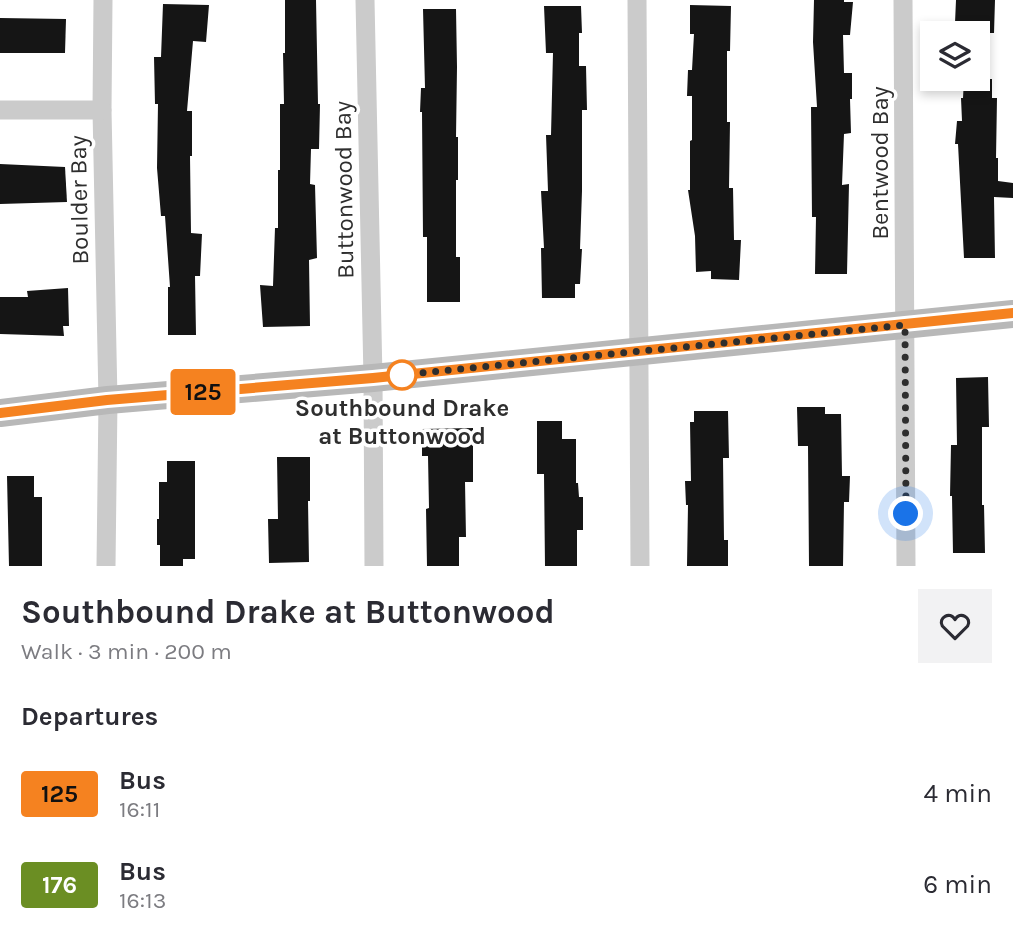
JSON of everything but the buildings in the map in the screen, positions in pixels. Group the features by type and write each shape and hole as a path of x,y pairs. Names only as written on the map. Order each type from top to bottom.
{"street":[{"name":"Boulder Bay","path":"103,0 106,566"},
{"name":"Buttonwood Bay","path":"365,0 374,566"},
{"path":"637,0 640,566"},
{"name":"Bentwood Bay","path":"903,0 906,566"},
{"path":"0,110 102,110"},
{"path":"0,413 107,400 373,378 1013,313"}],"bus line":[{"name":"125","path":"0,413 107,400 373,378 1013,313"}],"place":[{"name":"Southbound Drake at Buttonwood","path":"402,375"}],"route":[{"path":"402,375 905,325 906,514"}]}
